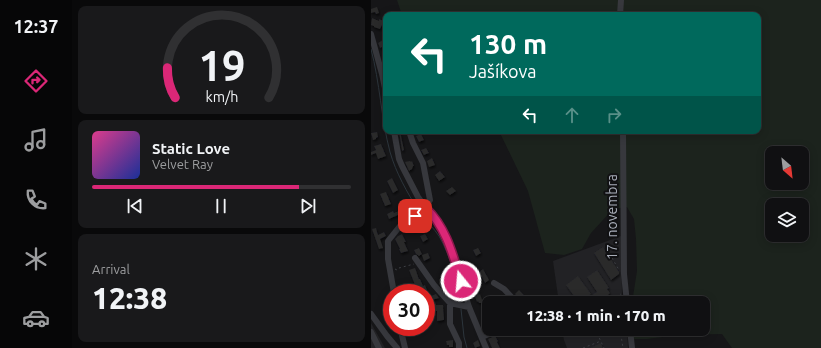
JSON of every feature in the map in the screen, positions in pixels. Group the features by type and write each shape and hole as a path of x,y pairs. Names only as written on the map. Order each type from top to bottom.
{"street":[{"path":"620,12 621,0"},
{"path":"371,34 383,79"},
{"path":"395,134 401,163 425,209 432,214 444,233 453,254 469,307 486,348"},
{"path":"392,284 388,259 389,241 400,226 425,209 429,200 423,163 410,134"},
{"name":"17. novembra","path":"623,134 624,274 626,296"},
{"path":"417,260 434,285 450,303 469,307"},
{"path":"494,283 504,289 510,296"},
{"path":"450,303 450,324 459,343 459,348"},
{"path":"371,314 397,348"},
{"path":"371,332 376,345"},
{"path":"402,336 405,348"},
{"path":"631,336 632,348"}],"path":[{"path":"612,258 624,274"},
{"path":"390,272 392,268 397,270 417,260"},
{"path":"617,296 625,293"},
{"path":"599,336 604,348"},
{"path":"621,336 623,348"},
{"path":"583,348 602,341"}],"shaded area":[{"path":"397,0 821,0 821,348 732,348 722,334 710,334 710,296 633,296 637,271 636,239 634,219 627,207 613,209 591,233 582,249 564,255 545,253 528,191 500,134 761,134 761,12 401,12"},
{"path":"621,236 622,296 558,296 553,261"},
{"path":"371,323 385,348 371,348"},
{"path":"563,336 627,336 628,348 567,348"},
{"path":"633,336 670,336 647,339 633,339"}],"building":[{"path":"377,7 379,13 371,13 371,9"},
{"path":"372,18 379,21 379,19 383,21 380,29 371,25"},
{"path":"383,40 383,50 382,47 380,48 378,43"},
{"path":"377,132 378,137 373,140 371,133"},
{"path":"399,134 404,150 402,151"},
{"path":"421,134 424,140 419,142 416,136"},
{"path":"381,144 386,156 378,159 376,153 371,155 371,152 376,150 374,146"},
{"path":"426,148 429,153 424,155 421,150"},
{"path":"432,158 435,165 429,167 427,161"},
{"path":"412,161 414,166 409,171 405,162"},
{"path":"440,171 445,177 439,181 435,175"},
{"path":"392,178 398,190 393,193 387,181"},
{"path":"452,187 456,191 450,195 446,191"},
{"path":"386,192 391,204 385,206 380,194"},
{"path":"409,208 411,212 404,216 404,218 400,220 398,215 389,219 387,214 393,211 394,213"},
{"path":"418,223 420,227 414,231 411,227"},
{"path":"376,228 378,235 384,232 386,236 380,239 383,248 379,249 372,229"},
{"path":"402,234 408,251 401,253 395,239"},
{"path":"425,234 428,239 423,242 420,236"},
{"path":"603,247 619,272 619,274 611,280 594,253"},
{"path":"419,248 422,254 419,256 414,250"},
{"path":"478,248 481,253 476,256 473,250"},
{"path":"428,253 430,258 424,261 422,255"},
{"path":"473,263 479,280 477,281 470,264"},
{"path":"415,268 422,284 415,284 409,270"},
{"path":"483,269 489,280 485,283 479,272"},
{"path":"597,270 609,288 607,289 610,293 609,296 594,296 593,294 597,292 587,277"},
{"path":"578,276 591,294 588,296 574,296 566,285"},
{"path":"439,279 444,279 445,287 442,287 439,284"},
{"path":"519,290 525,296 517,296 515,294"},
{"path":"436,294 439,298 435,299"},
{"path":"476,294 480,294 482,303 477,302 475,297 477,296"},
{"path":"435,302 436,305 443,305 444,320 437,321 437,311 435,311"},
{"path":"495,336 500,348 492,348 488,339"},
{"path":"453,340 453,347 449,347 446,341"},
{"path":"478,340 480,346 475,348 473,343"},
{"path":"601,343 603,348 590,348"}],"waterway":[{"path":"371,49 383,113"},
{"path":"387,134 392,160 418,210"},
{"path":"421,214 435,230 447,252 455,277 460,302"},
{"path":"461,309 464,337 467,348"}],"route":[{"path":"415,216 426,208 432,214 444,233 453,254 461,281"}]}
